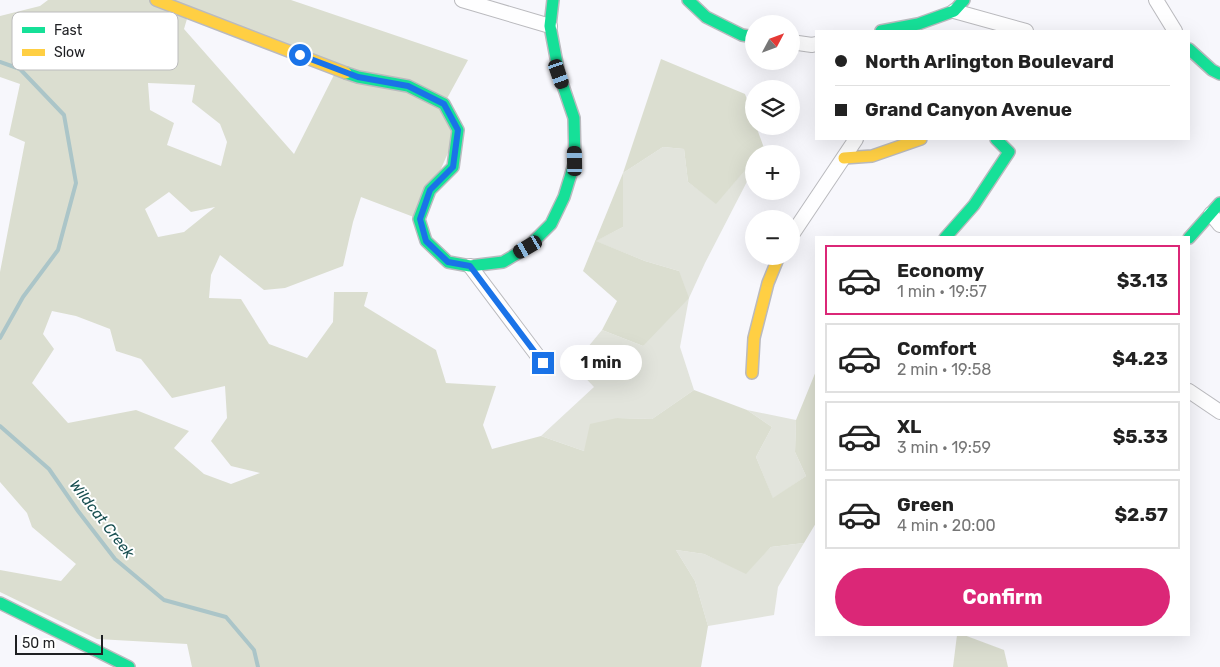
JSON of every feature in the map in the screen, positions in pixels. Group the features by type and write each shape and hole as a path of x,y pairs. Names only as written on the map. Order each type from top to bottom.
{"street":[{"path":"156,0 358,77 408,86 444,104 458,130 453,167 430,190 420,219 426,241 448,262 470,266 503,262 528,247 551,224 564,197 575,161 574,118 559,74 550,26 554,0"},
{"path":"462,0 550,26"},
{"path":"688,0 706,18 745,36"},
{"path":"893,30 916,28 954,11 964,0"},
{"path":"1156,0 1174,30"},
{"path":"954,11 1022,30"},
{"path":"800,43 815,44"},
{"path":"1190,50 1212,70 1220,74"},
{"path":"800,223 855,140"},
{"path":"844,158 872,156 918,140"},
{"path":"946,236 974,205 1009,152 997,140"},
{"path":"1190,237 1220,203"},
{"path":"1211,214 1220,225"},
{"path":"752,373 754,338 768,283 775,265"},
{"path":"470,266 543,363"},
{"path":"1190,392 1220,412"},
{"path":"0,603 129,667"}],"shaded area":[{"path":"48,0 291,0 468,60 444,104 458,130 419,219 361,197 343,266 285,288 264,290 220,255 211,275 209,298 241,299 269,344 307,358 333,322 334,292 368,292 364,306 436,350 446,383 496,386 483,425 492,449 541,436 584,451 590,424 617,418 652,419 694,390 747,410 772,427 756,457 773,498 806,476 795,452 796,420 815,373 815,525 804,543 771,547 746,574 704,554 676,550 695,581 708,626 701,667 192,667 187,644 97,639 0,592 0,570 61,581 76,564 32,527 27,513 0,482 0,272 25,142 9,135 20,84 0,77 0,16 12,13 12,70 178,70 178,12 16,12 40,6","holes":["189,12 337,69 294,154 184,29","148,83 195,85 192,102 220,124 227,142 221,166 167,145 174,123 150,110","169,192 191,212 215,207 184,232 158,237 145,209","52,311 76,316 110,329 116,351 141,359 172,398 225,386 227,418 211,441 231,466 260,473 231,484 204,474 174,448 189,431 136,410 68,423 32,383 54,349 43,334"]},
{"path":"661,59 745,94 745,135 759,135 763,145 745,145 745,170 716,204 688,182 684,149 663,147 623,173"},
{"path":"663,147 684,149 688,182 716,203 745,170 745,185 689,298 680,347 694,390 652,419 617,418 584,451 541,436 594,387 573,365 602,330 643,346 679,271 645,261 595,241 623,227 623,173"},
{"path":"623,173 623,227 596,241 645,261 679,271 689,298 643,346 602,330 617,301 583,271"},
{"path":"747,410 796,420 795,452 806,476 773,499 756,457 772,427"},
{"path":"804,543 778,587 774,615 708,626 695,581 676,550 704,554 746,573 771,547"},
{"path":"957,636 967,636 1004,650 1008,667 953,667"}],"waterway":[{"name":"Wildcat Creek","path":"0,62 12,66"},
{"name":"Wildcat Creek","path":"0,338 23,297 58,250 76,183 64,115 21,70"},
{"name":"Wildcat Creek","path":"0,426 49,469 115,559 164,600 226,617 254,650 258,667"}],"traffic: fast":[{"path":"346,73 408,86 444,104 458,130 453,167 430,190 419,219 426,241 448,262 470,266 503,262 528,247 551,224 564,197 575,161 574,118 559,74 550,26 553,0"},
{"path":"688,0 706,17 745,36"},
{"path":"886,30 918,24 954,11 964,0"},
{"path":"1190,50 1212,70 1220,74"},
{"path":"947,236 974,205 1009,152 997,140"},
{"path":"1190,237 1220,203"},
{"path":"0,603 129,667"}],"traffic: slow":[{"path":"156,0 346,73"},
{"path":"844,158 872,156 918,140"},
{"path":"752,373 754,338 768,283 775,265"}],"route":[{"path":"300,55 358,77 408,86 444,104 458,130 453,167 430,190 420,219 426,241 448,262 470,266 543,363"}]}
